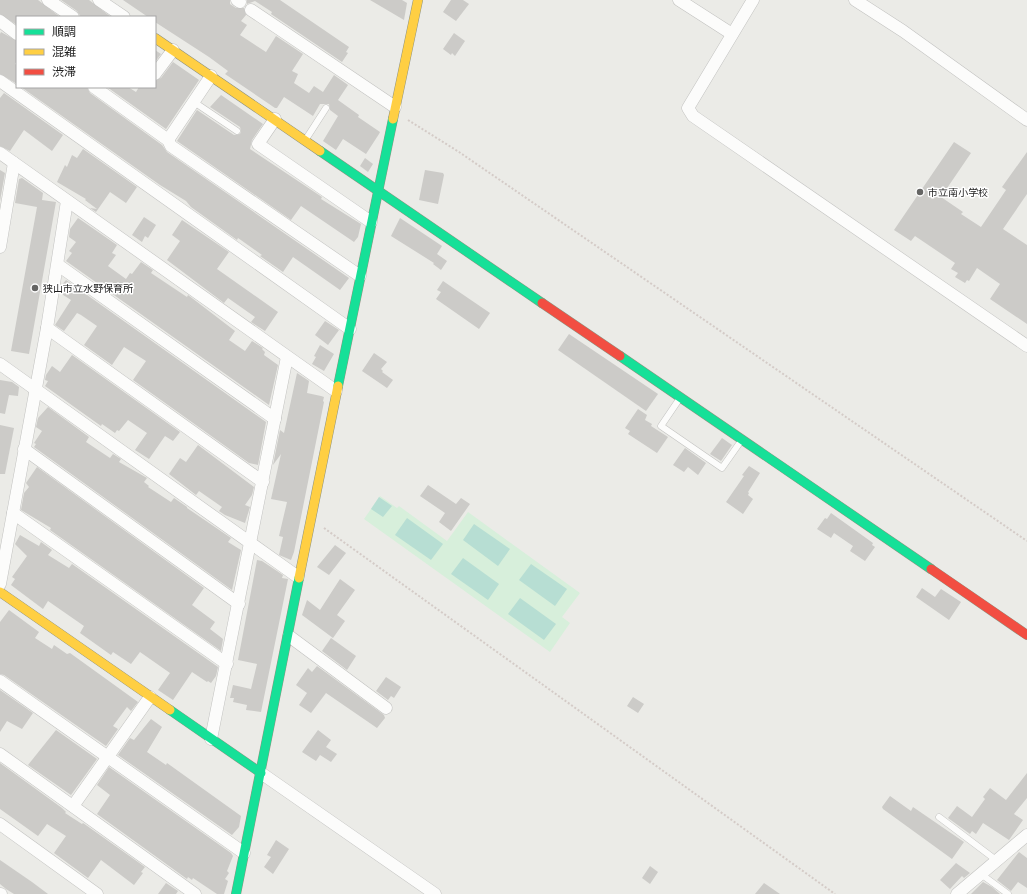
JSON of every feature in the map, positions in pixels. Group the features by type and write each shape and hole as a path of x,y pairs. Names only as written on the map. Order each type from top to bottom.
{"street":[{"path":"48,0 72,16"},
{"path":"99,0 123,16"},
{"path":"236,894 289,636 298,577 418,0"},
{"path":"679,0 732,34"},
{"path":"753,0 688,108 693,116 1027,346"},
{"path":"855,0 903,31 1027,120"},
{"path":"251,10 395,109"},
{"path":"0,21 16,33"},
{"path":"156,39 305,139 378,192 742,439 1027,635"},
{"path":"156,73 173,50"},
{"path":"168,140 211,76"},
{"path":"0,81 350,329"},
{"path":"95,88 168,140 171,146 360,276"},
{"path":"275,119 258,144 371,222"},
{"path":"0,153 336,391"},
{"path":"0,247 2,223 14,163"},
{"path":"0,584 47,328 67,201"},
{"path":"58,265 275,419"},
{"path":"47,328 263,482"},
{"path":"211,739 287,357"},
{"path":"0,364 298,577"},
{"path":"24,449 239,604"},
{"path":"13,513 227,664"},
{"path":"0,592 435,894"},
{"path":"289,636 386,708"},
{"path":"0,681 244,854"},
{"path":"73,806 150,697"},
{"path":"0,754 195,894"},
{"path":"0,824 97,894"},
{"path":"957,894 1027,835"}],"lane":[{"path":"194,102 237,131"},
{"path":"305,139 326,108"},
{"path":"680,397 661,426 698,452 722,468 742,439"},
{"path":"939,817 996,860"},
{"path":"981,874 1008,894"}],"path":[{"path":"395,109 1027,541"},
{"path":"310,519 835,894"}],"green space":[{"path":"380,496 397,508 399,506 447,541 468,512 580,593 562,617 570,623 550,652 364,519"},
{"path":"379,497 392,506 383,517 371,509"},
{"path":"407,518 443,544 431,560 395,535"},
{"path":"474,524 510,549 498,566 463,540"},
{"path":"463,558 499,584 488,600 451,574"},
{"path":"531,564 567,589 555,606 519,580"},
{"path":"520,598 556,624 544,640 508,614"}],"building":[{"path":"0,0 38,0 59,16 16,16 16,24 0,14"},
{"path":"61,0 89,0 110,16 80,16 77,11"},
{"path":"123,0 230,0 230,4 236,8 244,8 246,15 241,21 247,25 240,35 266,52 276,36 303,54 292,71 298,74 294,83 309,93 314,86 323,92 334,75 348,85 338,100 359,115 358,117 380,132 379,134 366,154 343,139 336,150 323,141 338,116 330,110 329,104 320,104 313,116 284,97 277,108 275,108 225,74 228,71 209,57 156,23 156,16 147,16"},
{"path":"247,0 280,0 349,47 346,52 348,53 342,62 271,14 272,12 255,1 247,4"},
{"path":"370,0 402,0 407,3 404,20"},
{"path":"451,0 463,0 469,4 456,21 443,12"},
{"path":"1,32 16,40 16,83 0,74"},
{"path":"454,33 465,41 455,56 443,49"},
{"path":"156,51 161,54 156,61"},
{"path":"173,62 199,80 166,129 108,88 130,88 136,92 138,88 156,88 156,80 161,78"},
{"path":"22,88 88,88 90,93 162,145 167,152 349,278 340,290 293,257 283,272 238,238 237,240 191,207 186,201 160,185"},
{"path":"4,93 63,135 52,151 24,130 10,151 0,146 0,98"},
{"path":"221,95 263,124 252,140 250,149 322,197 321,199 361,224 358,237 354,242 301,206 291,220 177,141 197,110 234,135 240,134 240,127 210,107"},
{"path":"954,142 971,153 941,197 963,212 961,214 981,227 1006,190 1002,187 1027,152 1027,194 1003,229 1027,245 1027,324 990,299 1000,284 977,268 969,281 967,280 965,283 955,277 958,273 951,269 955,263 915,236 911,241 894,230"},
{"path":"83,149 137,187 126,203 110,192 96,212 90,208 97,209 85,200 86,199 57,182 65,165 67,167 72,155 77,158"},
{"path":"365,158 373,164 368,172 360,166"},
{"path":"0,170 5,173 0,201"},
{"path":"425,170 443,173 444,175 438,204 419,200"},
{"path":"22,178 43,193 42,200 56,202 29,354 11,351 37,207 15,203 19,179"},
{"path":"144,217 156,225 148,238 145,236 142,242 132,235"},
{"path":"78,218 117,245 112,253 116,255 108,266 126,279 141,262 153,270 151,273 187,297 188,295 235,331 229,340 245,351 252,341 263,348 262,349 265,352 264,355 278,365 269,405 66,261 72,253 69,251 76,242 69,237 70,229"},
{"path":"400,218 442,246 437,254 447,261 441,270 433,264 434,263 391,236"},
{"path":"182,220 229,252 217,269 278,312 265,331 251,322 255,317 228,298 224,303 167,260 180,241 172,235"},
{"path":"66,280 266,422 258,465 249,463 133,380 146,361 124,347 112,365 84,345 97,326 77,313 64,331 55,325 71,300 60,293 61,286"},
{"path":"443,281 490,313 479,329 436,299 441,292 437,290"},
{"path":"325,321 339,330 328,345 315,335"},
{"path":"569,334 658,394 646,411 558,350"},
{"path":"320,345 334,354 324,371 312,364 316,357 314,356"},
{"path":"374,353 387,362 381,369 383,371 382,372 393,380 387,388 362,371"},
{"path":"72,355 180,432 173,441 165,436 149,459 135,450 147,433 128,420 119,431 117,430 115,433 102,424 101,426 45,386 48,381 45,380 46,375 52,366 60,372"},
{"path":"297,373 309,381 307,393 324,397 324,402 294,552 291,560 279,555 283,537 279,536 287,502 271,499 281,454 273,465 280,430 284,433"},
{"path":"0,380 12,382 19,387 18,396 9,395 5,414 0,413"},
{"path":"48,407 89,437 86,442 110,458 113,454 121,459 119,462 147,478 144,482 149,486 148,487 171,502 174,498 231,538 228,542 241,550 232,590 34,447 36,444 34,443 42,431 36,427 38,418"},
{"path":"638,409 647,415 645,420 652,424 651,426 668,437 657,453 628,434 630,431 625,428"},
{"path":"0,425 14,428 5,474 0,474"},
{"path":"722,438 732,445 721,461 710,454"},
{"path":"198,445 254,487 252,495 245,505 250,507 245,523 225,515 219,511 222,507 199,491 196,495 169,474 180,458 186,462"},
{"path":"685,448 706,463 698,475 688,467 684,472 673,465"},
{"path":"749,466 760,473 748,492 748,495 753,499 743,514 726,502"},
{"path":"37,467 204,588 192,605 215,622 210,629 223,639 221,651 50,530 51,528 21,510 24,493 29,487 26,483"},
{"path":"428,485 456,504 461,498 470,504 451,531 439,522 445,513 420,496"},
{"path":"831,513 873,543 872,545 875,547 865,561 850,551 853,546 834,533 831,538 817,529 825,518 827,519"},
{"path":"20,535 39,546 41,542 52,550 48,555 69,568 72,564 218,667 216,676 211,683 192,672 173,700 158,690 170,673 140,652 131,664 113,652 111,655 80,633 84,626 48,601 43,609 11,585 15,579 12,577 27,556 15,544"},
{"path":"335,545 346,553 329,575 317,567"},
{"path":"257,560 262,561 283,575 282,578 288,579 261,712 246,710 247,705 233,702 234,698 230,698 233,685 251,689 257,664 238,660"},
{"path":"340,579 355,590 337,615 345,621 333,638 302,615 307,600 320,610"},
{"path":"922,588 935,597 941,589 961,602 949,620 916,597"},
{"path":"9,610 39,632 35,638 52,649 54,645 67,654 70,653 138,702 131,711 127,707 113,726 118,729 106,746 4,675 0,674 0,622"},
{"path":"331,638 356,656 347,670 322,651"},
{"path":"317,666 384,715 385,718 377,728 326,693 311,713 299,705 307,693 296,685 308,668 312,672"},
{"path":"386,677 401,687 394,698 391,696 388,700 376,691"},
{"path":"0,690 33,713 22,729 7,721 0,732"},
{"path":"633,697 644,704 638,713 627,706"},
{"path":"151,719 162,727 147,752 166,765 167,763 241,816 239,827 232,835 118,755 130,738 134,740"},
{"path":"56,730 97,759 71,795 28,765"},
{"path":"318,730 331,740 326,747 337,754 331,762 320,755 316,761 302,752"},
{"path":"0,763 62,808 66,812 65,813 82,824 83,823 145,867 141,872 143,873 134,885 101,860 88,878 54,853 66,836 47,824 38,836 0,809"},
{"path":"109,767 231,853 233,856 227,871 229,873 225,879 228,881 224,894 217,894 193,878 192,880 188,877 187,879 97,814 110,795 97,785"},
{"path":"1027,773 1027,798 1014,814 1023,820 1009,840 983,823 976,834 972,831 970,834 948,818 957,806 972,817 985,799 983,797 990,788 1006,800"},
{"path":"890,796 911,811 913,807 964,842 952,859 883,809 882,807"},
{"path":"276,840 289,849 273,874 264,867 271,857 267,855"},
{"path":"1019,852 1027,858 1027,888 1018,882 1011,891 997,880"},
{"path":"0,860 48,894 14,894 6,889 0,884"},
{"path":"956,863 970,873 964,878 962,876 950,889 940,880"},
{"path":"650,866 658,872 650,884 642,878"},
{"path":"983,882 992,887 1000,894 971,894"},
{"path":"166,883 178,891 176,894 158,894"},
{"path":"764,883 780,894 755,894"}],"traffic: fast":[{"path":"338,386 393,119"},
{"path":"320,151 542,303"},
{"path":"620,356 931,569"},
{"path":"236,894 299,578"},
{"path":"170,710 261,773"}],"traffic: slow":[{"path":"393,119 418,0"},
{"path":"156,39 320,151"},
{"path":"299,578 338,386"},
{"path":"0,592 170,710"}],"traffic: jam":[{"path":"542,303 620,356"},
{"path":"931,569 1027,635"}],"place":[{"name":"市立南小学校","path":"920,192"},
{"name":"狭山市立水野保育所","path":"35,288"}]}
